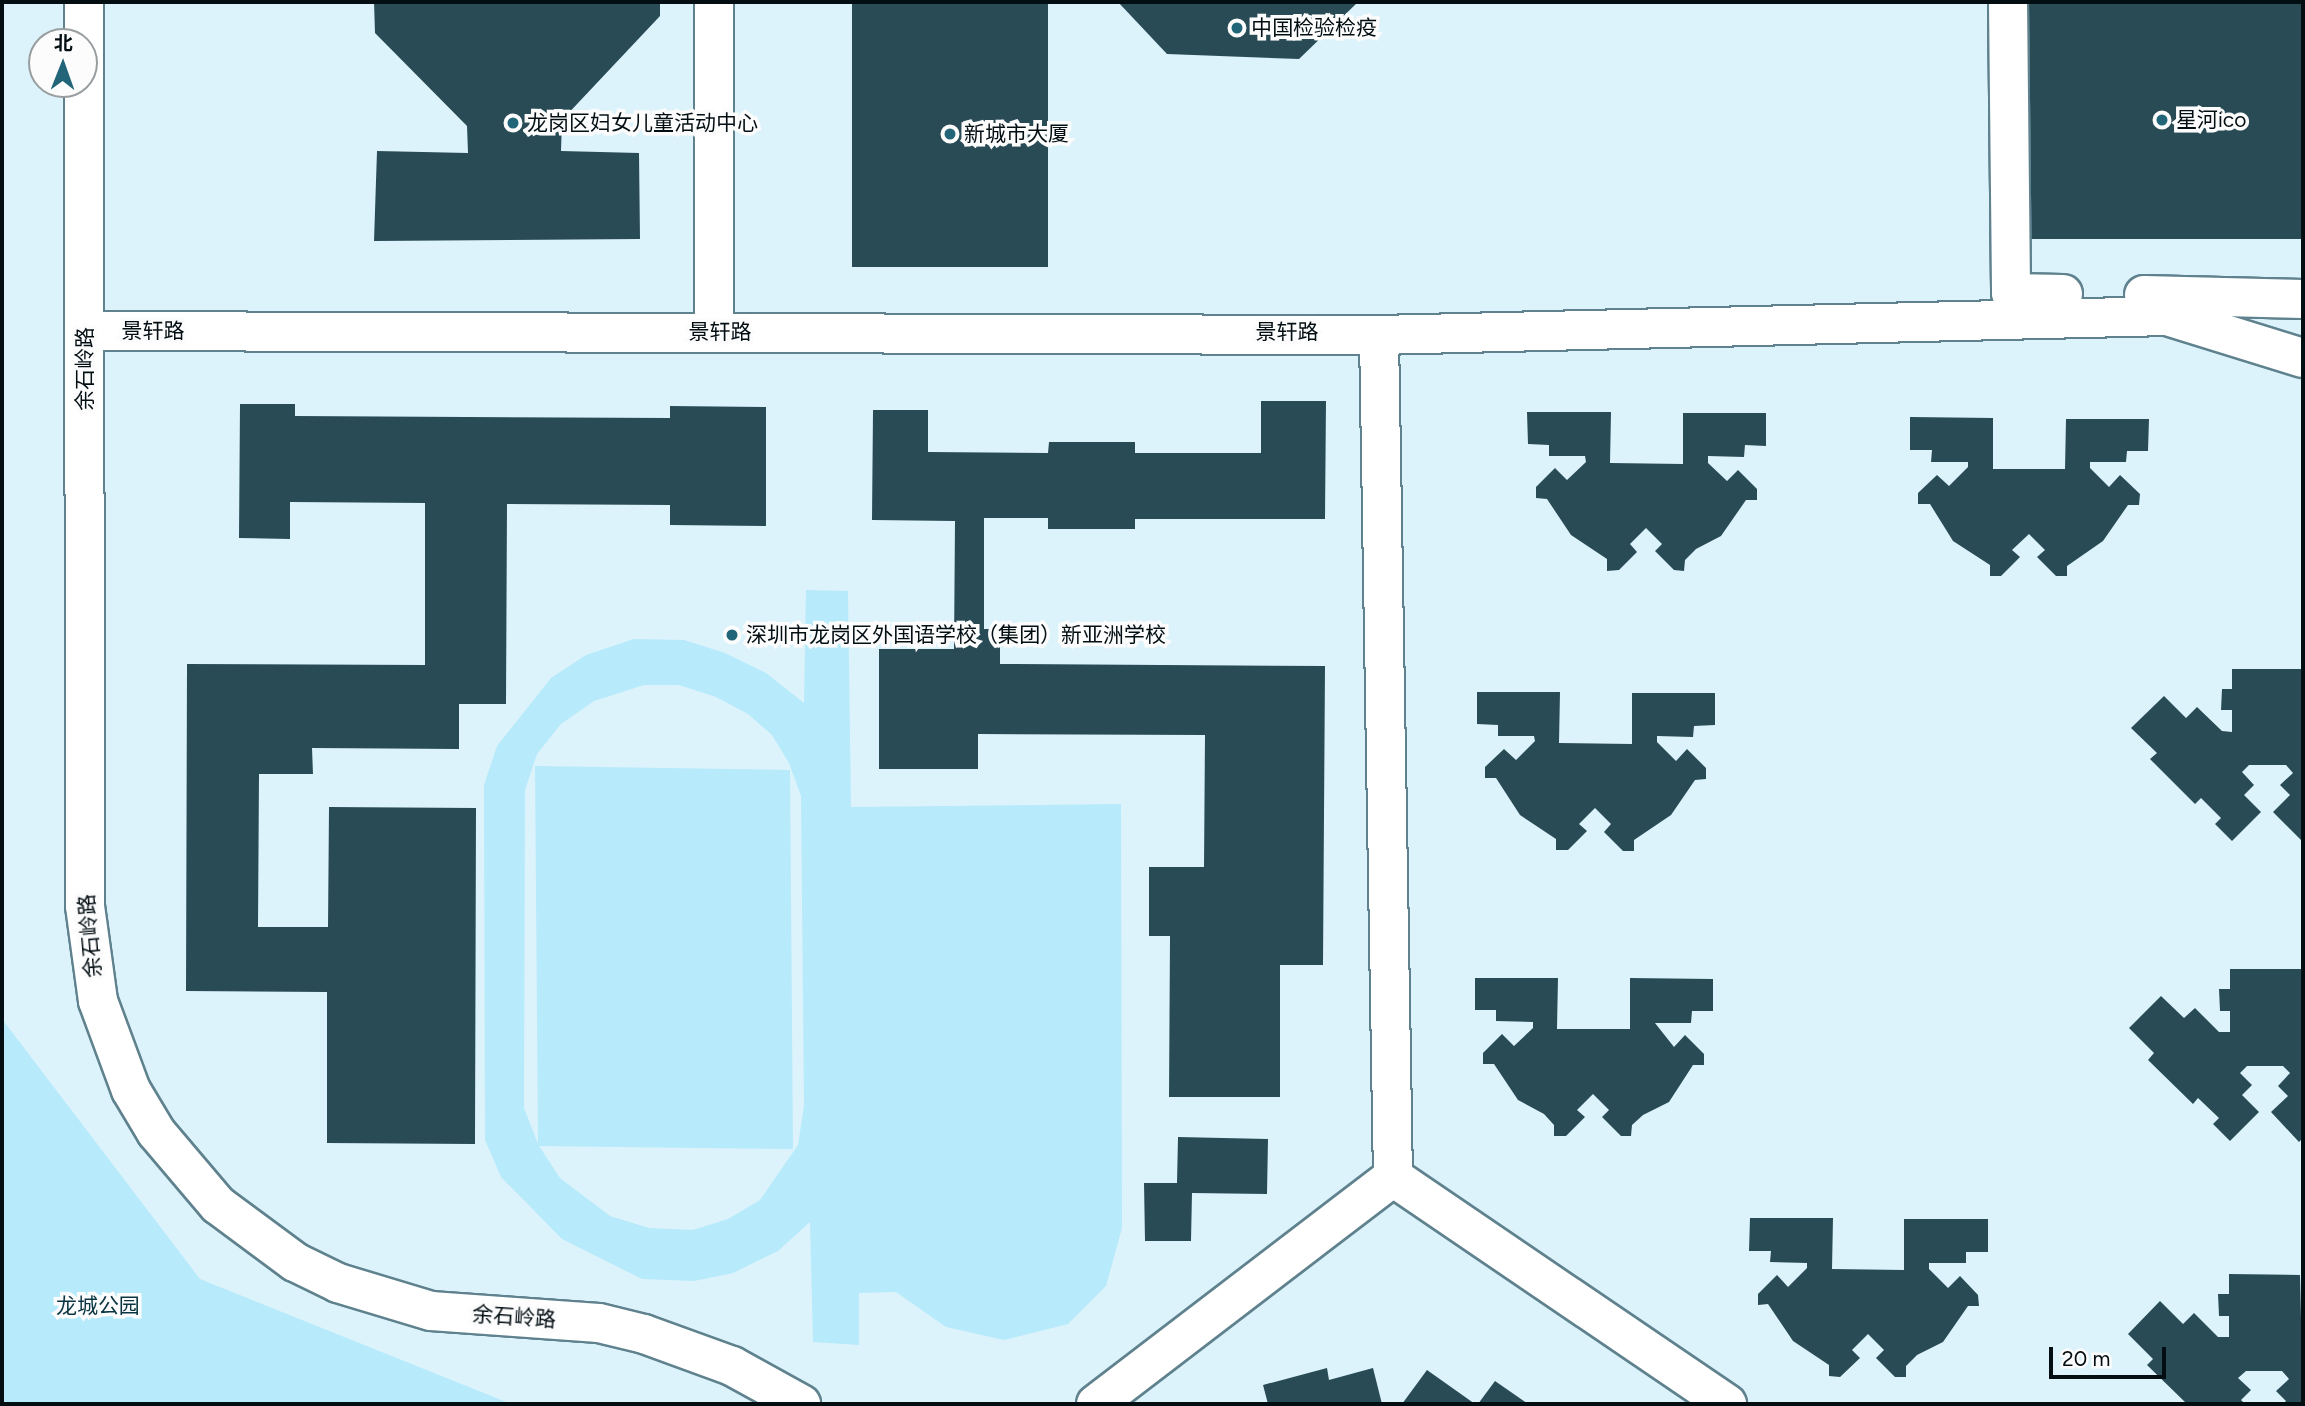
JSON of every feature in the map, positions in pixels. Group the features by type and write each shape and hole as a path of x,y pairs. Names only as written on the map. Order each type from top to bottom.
{"street":[{"name":"余石岭路","path":"85,2 89,953 112,1047 156,1132 185,1170 227,1213 295,1262 338,1283 431,1311 599,1323 644,1334 732,1366 801,1404"},
{"path":"714,2 714,332"},
{"path":"2008,2 2011,293 2303,299"},
{"name":"景轩路","path":"85,331 1367,333 2167,316 2303,358"},
{"path":"1367,333 1393,1177"},
{"path":"1096,1404 1393,1177"},
{"path":"1393,1177 1727,1404"}],"green space":[{"path":"806,590 848,591 851,807 1121,804 1122,1228 1106,1286 1068,1324 1004,1340 946,1327 896,1292 859,1293 859,1345 813,1342 810,1222 778,1251 733,1273 694,1281 642,1279 562,1239 501,1177 485,1140 484,785 497,746 551,678 586,655 634,639 684,640 725,653 766,673 804,703","holes":["644,685 679,685 716,697 748,714 772,735 789,763 801,796 804,1106 798,1145 760,1200 728,1219 693,1230 649,1228 610,1216 560,1178 539,1146 793,1149 790,770 535,766 538,1144 524,1108 525,790 537,754 561,724 594,701"]},
{"name":"龙城公园","path":"2,1019 200,1279 511,1404 2,1404"}],"building":[{"name":"龙岗区妇女儿童活动中心","path":"374,2 660,2 660,16 562,120 561,151 639,153 640,239 374,241 377,151 468,153 467,126 375,33"},
{"name":"新城市大厦","path":"852,2 1048,2 1048,267 852,267"},
{"name":"中国检验检疫","path":"1118,2 1358,2 1299,59 1167,54"},
{"name":"星河ico","path":"2019,2 2303,2 2303,239 2019,239"},
{"path":"1261,401 1326,401 1325,519 1135,519 1135,529 1048,529 1048,518 984,518 984,629 1000,629 1000,664 1325,666 1323,965 1280,965 1280,1097 1169,1097 1170,936 1149,936 1149,867 1204,867 1205,735 978,734 978,769 879,769 879,649 954,649 955,521 872,520 873,410 928,410 928,452 1048,453 1049,442 1135,442 1135,453 1261,453"},
{"path":"240,404 295,404 295,416 670,418 670,406 766,407 766,526 670,525 670,505 507,504 506,704 459,704 459,749 312,748 313,774 259,774 258,927 328,927 329,807 476,808 475,1144 327,1143 327,992 186,991 187,664 425,665 425,503 290,502 290,539 239,538"},
{"path":"1527,412 1611,412 1610,463 1683,464 1683,413 1766,413 1766,446 1745,445 1744,457 1708,456 1708,463 1727,481 1738,470 1757,489 1757,500 1746,500 1721,536 1696,549 1685,560 1684,571 1674,570 1655,551 1662,544 1646,528 1630,544 1637,552 1619,570 1607,571 1607,559 1571,535 1547,499 1536,498 1536,487 1555,468 1567,480 1586,462 1585,456 1549,456 1549,445 1528,444"},
{"path":"1910,417 1993,418 1993,469 2065,469 2066,419 2149,419 2148,451 2127,451 2126,462 2090,462 2090,468 2109,487 2120,475 2140,494 2139,505 2128,505 2103,541 2067,566 2067,576 2056,576 2037,557 2045,550 2029,534 2012,550 2020,557 2001,576 1990,576 1990,565 1953,541 1930,504 1918,504 1918,493 1937,475 1949,486 1968,467 1968,462 1931,462 1932,450 1910,450"},
{"path":"2232,669 2303,669 2302,841 2273,812 2290,795 2280,785 2293,773 2286,765 2249,765 2242,772 2254,785 2244,795 2261,812 2232,841 2215,824 2221,818 2201,798 2195,804 2150,759 2157,753 2131,728 2164,696 2186,718 2197,707 2222,731 2232,732 2232,710 2221,710 2222,689 2232,689"},
{"path":"1477,692 1560,692 1559,743 1632,744 1632,693 1715,693 1715,725 1694,726 1693,737 1657,736 1657,742 1676,761 1687,749 1706,768 1706,779 1695,780 1671,815 1634,840 1634,851 1623,851 1604,832 1611,824 1595,808 1579,824 1587,831 1568,850 1556,850 1556,839 1520,815 1496,778 1485,778 1485,767 1504,749 1516,760 1535,741 1534,736 1498,736 1498,725 1477,724"},
{"path":"2230,969 2301,969 2303,1138 2299,1142 2271,1112 2288,1096 2278,1086 2290,1073 2283,1066 2247,1066 2240,1073 2252,1085 2242,1095 2259,1112 2230,1141 2213,1124 2219,1118 2198,1098 2193,1104 2148,1060 2154,1053 2129,1028 2161,996 2184,1018 2195,1008 2219,1032 2230,1032 2230,1011 2220,1011 2219,989 2230,989"},
{"path":"1475,978 1558,978 1557,1029 1630,1029 1630,978 1713,979 1713,1011 1692,1011 1691,1023 1655,1023 1674,1047 1685,1035 1704,1054 1704,1065 1693,1065 1669,1102 1643,1115 1632,1125 1631,1136 1621,1136 1602,1117 1609,1110 1593,1094 1577,1110 1585,1117 1566,1136 1554,1136 1554,1125 1544,1114 1518,1100 1494,1064 1483,1064 1483,1053 1502,1034 1514,1046 1533,1028 1533,1022 1496,1021 1496,1010 1475,1010"},
{"path":"1178,1137 1268,1139 1267,1194 1192,1193 1191,1241 1145,1241 1144,1183 1177,1183"},
{"path":"1750,1218 1833,1218 1832,1269 1904,1270 1904,1219 1988,1219 1988,1252 1966,1252 1966,1263 1929,1263 1929,1269 1948,1288 1960,1276 1978,1295 1979,1306 1968,1306 1943,1342 1917,1355 1906,1366 1906,1377 1895,1377 1876,1358 1884,1350 1868,1334 1852,1350 1860,1358 1840,1377 1829,1376 1829,1365 1793,1341 1768,1304 1758,1305 1758,1294 1777,1275 1788,1287 1807,1268 1807,1263 1770,1262 1771,1251 1749,1251"},
{"path":"2229,1274 2300,1275 2303,1404 2283,1404 2286,1401 2276,1391 2289,1379 2282,1371 2246,1371 2238,1378 2251,1390 2241,1400 2245,1404 2187,1404 2147,1365 2153,1359 2128,1334 2160,1301 2183,1324 2194,1313 2218,1337 2229,1337 2229,1316 2219,1316 2218,1294 2229,1294"},
{"path":"1327,1368 1329,1380 1373,1368 1382,1404 1268,1404 1263,1385"},
{"path":"1427,1370 1475,1404 1402,1404"},
{"path":"1495,1381 1528,1404 1478,1404"}],"place":[{"name":"中国检验检疫","path":"1237,28"},
{"name":"星河ico","path":"2162,120"},
{"name":"龙岗区妇女儿童活动中心","path":"513,123"},
{"name":"新城市大厦","path":"950,134"},
{"name":"深圳市龙岗区外国语学校（集团）新亚洲学校","path":"732,635"}]}
